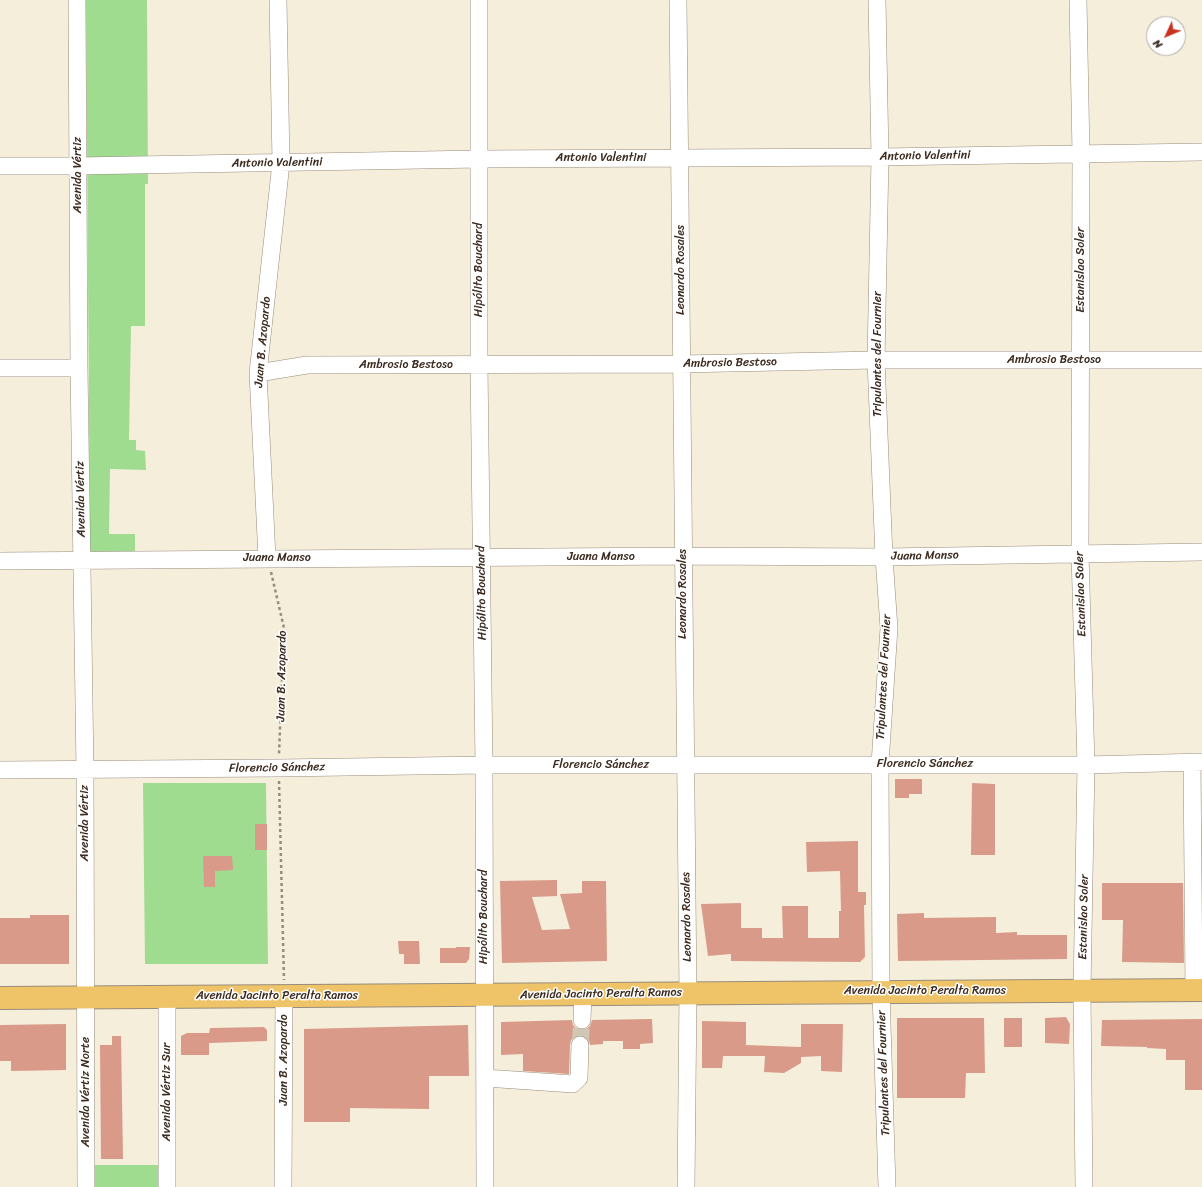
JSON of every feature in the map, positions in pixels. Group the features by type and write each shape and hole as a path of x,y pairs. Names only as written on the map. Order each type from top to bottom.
{"main road":[{"name":"Avenida Jacinto Peralta Ramos","path":"0,998 1198,990"}],"street":[{"name":"Avenida Vértiz","path":"77,0 79,368 85,770 85,998"},
{"name":"Juan B. Azopardo","path":"267,558 258,373 281,163 278,0"},
{"name":"Hipólito Bouchard","path":"479,0 479,365 484,765 485,1187"},
{"name":"Leonardo Rosales","path":"678,0 688,993 686,1187"},
{"name":"Tripulantes del Fournier","path":"877,0 880,158 876,360 884,557 889,628 880,764 882,991 887,1187"},
{"name":"Estanislao Soler","path":"1078,0 1081,153 1080,553 1086,764 1082,991 1084,1187"},
{"name":"Antonio Valentini","path":"0,166 479,159 880,158 1081,153 1202,152"},
{"name":"Ambrosio Bestoso","path":"258,373 307,365 682,364 876,360 1202,360"},
{"path":"0,368 79,368"},
{"name":"Juana Manso","path":"0,561 683,556 884,557 1202,552"},
{"path":"1197,762 1198,990"},
{"name":"Florencio Sánchez","path":"0,770 484,765 685,766 1197,762"},
{"path":"582,1020 583,994"},
{"name":"Juan B. Azopardo","path":"282,1187 284,996"},
{"name":"Avenida Vértiz Sur","path":"167,997 167,1187"},
{"name":"Avenida Vértiz Norte","path":"85,998 86,1187"},
{"path":"485,1078 573,1084 579,1078 580,1045"}],"path":[{"name":"Juan B. Azopardo","path":"267,558 284,628 279,768 284,996"}],"green space":[{"path":"86,0 147,0 148,184 145,184 145,326 131,326 129,440 136,440 136,450 145,451 146,470 110,469 109,534 135,534 135,554 90,554"},
{"path":"143,783 266,783 268,964 145,964"},
{"path":"94,1165 158,1165 158,1187 94,1187"}],"building":[{"path":"895,779 922,779 922,794 909,794 909,798 895,798"},
{"path":"972,783 995,784 995,855 971,855"},
{"path":"255,824 267,824 267,850 255,850"},
{"path":"858,841 858,892 866,892 866,905 864,905 865,957 860,962 731,961 731,954 708,956 701,904 741,903 741,928 762,928 762,938 783,938 782,906 808,906 808,938 839,938 839,911 841,911 840,871 807,872 806,842"},
{"path":"203,856 232,856 233,870 215,871 215,887 204,887"},
{"path":"557,880 557,896 532,897 542,930 570,929 560,894 582,893 582,881 606,881 607,961 502,963 500,881"},
{"path":"1102,883 1183,883 1184,963 1122,962 1123,920 1102,920"},
{"path":"924,913 924,918 996,917 996,933 1017,932 1017,935 1067,935 1067,959 898,961 897,914"},
{"path":"30,915 69,915 69,964 0,964 0,918 30,918"},
{"path":"398,941 419,941 420,964 404,964 404,954 399,954"},
{"path":"470,947 469,959 466,963 440,963 440,948"},
{"path":"1066,1017 1070,1024 1069,1044 1045,1043 1045,1018"},
{"path":"897,1018 984,1018 985,1073 966,1073 965,1098 897,1098"},
{"path":"1004,1018 1022,1018 1022,1047 1004,1047"},
{"path":"652,1019 653,1043 640,1044 640,1049 623,1049 623,1041 603,1041 603,1044 590,1045 589,1040 585,1036 575,1036 571,1040 570,1045 569,1074 523,1071 523,1054 501,1055 501,1022 572,1020 573,1025 576,1028 582,1030 590,1026 592,1020"},
{"path":"1202,1019 1202,1090 1185,1090 1185,1060 1166,1060 1166,1049 1101,1046 1102,1020"},
{"path":"702,1021 746,1022 746,1045 801,1047 801,1024 843,1024 842,1072 821,1071 821,1056 801,1057 801,1063 784,1073 764,1072 765,1056 723,1056 722,1068 702,1068"},
{"path":"66,1024 66,1070 11,1071 11,1061 0,1061 0,1025"},
{"path":"468,1025 469,1076 429,1076 429,1109 350,1108 350,1122 304,1122 304,1029"},
{"path":"264,1027 267,1030 267,1041 209,1043 209,1055 181,1055 181,1036 187,1033 209,1033 210,1028"},
{"path":"112,1036 121,1036 123,1159 101,1159 100,1045 112,1045"}],"tunnel":[{"path":"580,1045 582,1020"}]}
